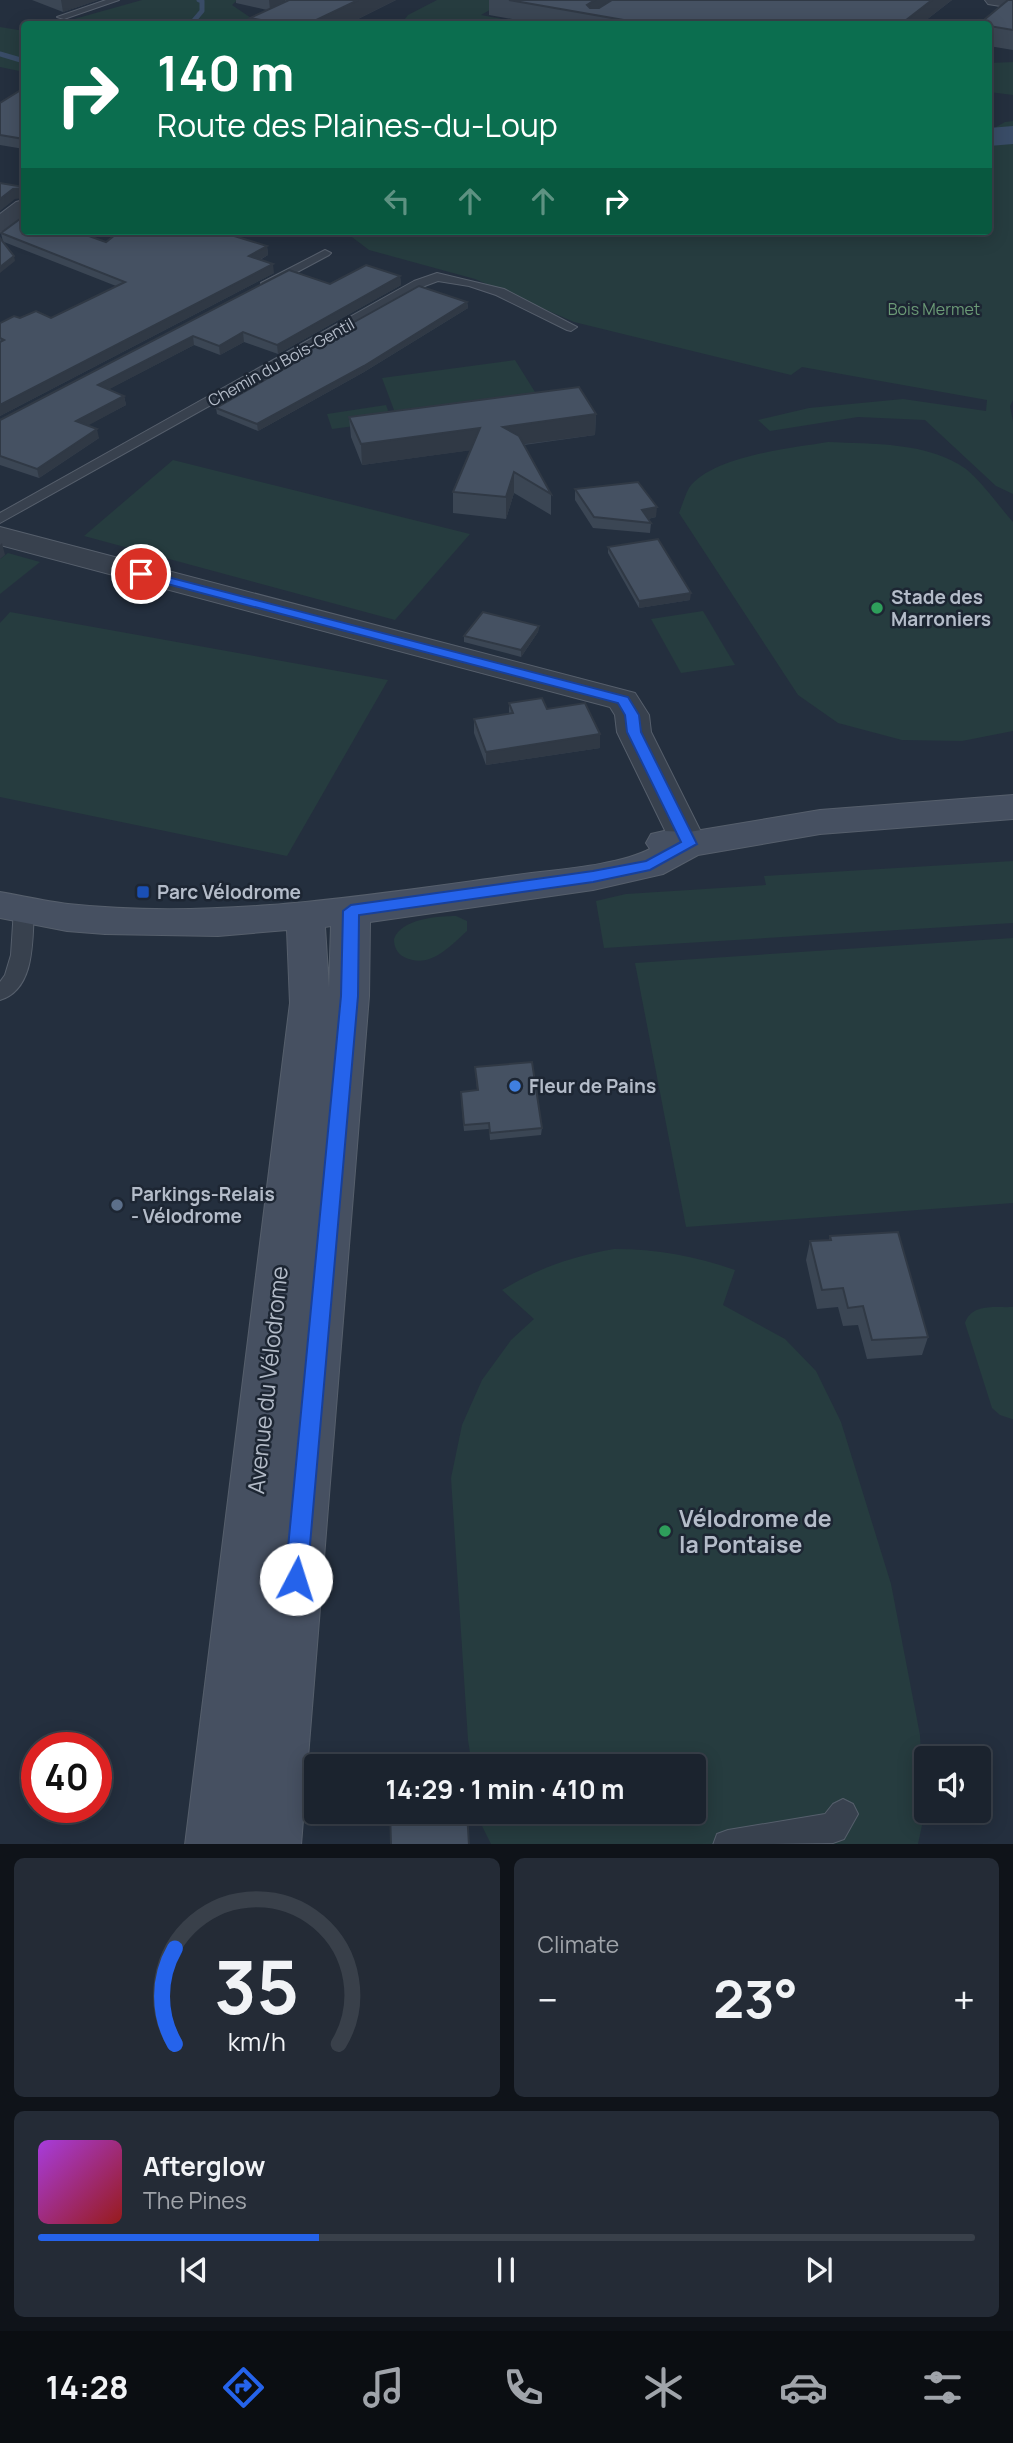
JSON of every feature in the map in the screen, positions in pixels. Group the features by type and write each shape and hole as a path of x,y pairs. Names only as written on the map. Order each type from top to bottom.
{"street":[{"path":"994,0 1013,3"},
{"path":"0,225 21,209"},
{"path":"0,536 623,700 632,715 634,732 689,844"},
{"path":"12,907 66,917 218,922 328,913 496,888 593,877 650,865 689,844 820,822 1013,807"},
{"path":"271,1844 349,996 328,913"},
{"name":"Avenue du Vélodrome","path":"215,1844 310,1003 328,913"}],"lane":[{"path":"61,17 115,0"},
{"path":"257,289 325,253"},
{"name":"Chemin du Bois-Gentil","path":"0,519 418,284 437,276 500,292 571,327"},
{"path":"0,993 12,982 20,958 12,907"},
{"path":"728,1844 833,1828 843,1814"}],"green space":[{"path":"142,0 237,0 232,5 254,20 252,21 67,21"},
{"path":"437,0 507,0 481,15 512,21 403,21 408,15"},
{"path":"0,27 21,30 21,71 0,67"},
{"path":"1013,62 1013,95 992,92 992,63"},
{"name":"Bois Mermet","path":"1013,121 1013,400 1010,406 1013,422 1013,494 996,486 925,420 858,417 770,431 758,420 809,408 903,399 986,411 987,400 802,367 791,375 574,322 475,279 369,250 349,235 992,235 992,129"},
{"path":"515,360 540,400 397,418 382,378"},
{"path":"386,405 392,421 332,429 327,414"},
{"name":"Stade des Marroniers","path":"828,442 900,446 951,460 966,469 984,487 1013,522 1013,731 962,741 902,740 838,723 798,695 679,513 689,488 715,468 754,455"},
{"path":"173,460 470,534 395,620 84,536"},
{"path":"8,553 40,562 0,594 0,559"},
{"path":"703,611 735,665 681,673 651,619"},
{"path":"10,612 388,680 287,856 0,797 0,623"},
{"path":"1013,861 1013,923 604,948 596,901 626,894 766,885 764,876"},
{"path":"456,916 467,921 467,931 439,954 422,961 404,957 396,950 394,939 404,927 420,920"},
{"path":"1013,938 1013,1203 686,1227 635,963"},
{"name":"Vélodrome de la Pontaise","path":"614,1249 646,1250 676,1254 735,1270 723,1305 785,1339 816,1371 841,1422 891,1584 920,1735 921,1746 914,1746 914,1823 922,1823 918,1844 491,1844 481,1824 706,1824 706,1754 470,1754 451,1478 462,1425 482,1380 511,1340 534,1319 502,1290 556,1264"},
{"path":"1013,1307 1012,1419 1000,1415 992,1408 965,1323 973,1312 979,1309"}],"building":[{"path":"289,0 358,0 314,21 266,21 250,18"},
{"path":"509,0 595,0 587,5 590,8 599,8 612,0 932,0 905,21 629,21"},
{"path":"1008,0 1013,0 1013,30 992,26 992,21 983,21"},
{"path":"21,90 21,138 0,135 0,103"},
{"path":"0,183 21,186 13,189 0,199"},
{"path":"21,218 21,235 86,235 106,242 115,235 231,235 267,246 249,256 273,264 0,405 0,342 4,340 0,338 0,323 14,316 20,318 36,311 51,318 125,282 1,233"},
{"path":"0,238 14,256 0,267"},
{"path":"366,265 400,276 277,345 243,332 219,346 193,336 98,385 124,396 76,421 97,429 37,469 0,456 0,420 289,270 330,284"},
{"path":"419,286 467,302 364,366 257,424 216,408 303,358 295,355"},
{"path":"579,387 596,414 503,427 519,436 551,494 514,472 506,497 453,492 480,428 361,444 349,417"},
{"path":"638,482 657,507 642,510 651,523 594,517 575,489"},
{"path":"658,539 691,593 639,601 608,547"},
{"path":"483,612 539,626 521,650 464,636"},
{"path":"542,698 547,709 585,703 600,734 486,752 474,719 513,713 509,703"},
{"path":"532,1062 542,1128 490,1133 489,1123 464,1125 461,1092 478,1090 475,1067"},
{"path":"898,1232 928,1337 872,1340 863,1306 848,1308 843,1288 822,1290 810,1241 831,1240 830,1236"},
{"path":"390,1824 468,1824 469,1844 391,1844"}],"waterway":[{"path":"194,21 202,11 202,1 199,0"},
{"path":"0,54 21,60"},
{"path":"992,137 1013,135"}],"place":[{"name":"Stade des Marroniers","path":"877,608"},
{"name":"Parc Vélodrome","path":"143,892"},
{"name":"Fleur de Pains","path":"515,1086"},
{"name":"Parkings-Relais - Vélodrome","path":"117,1205"},
{"name":"Vélodrome de la Pontaise","path":"665,1531"}],"route":[{"path":"141,574 623,700 632,715 634,732 689,844 650,865 593,877 496,888 351,911 349,996 296,1579"}]}
